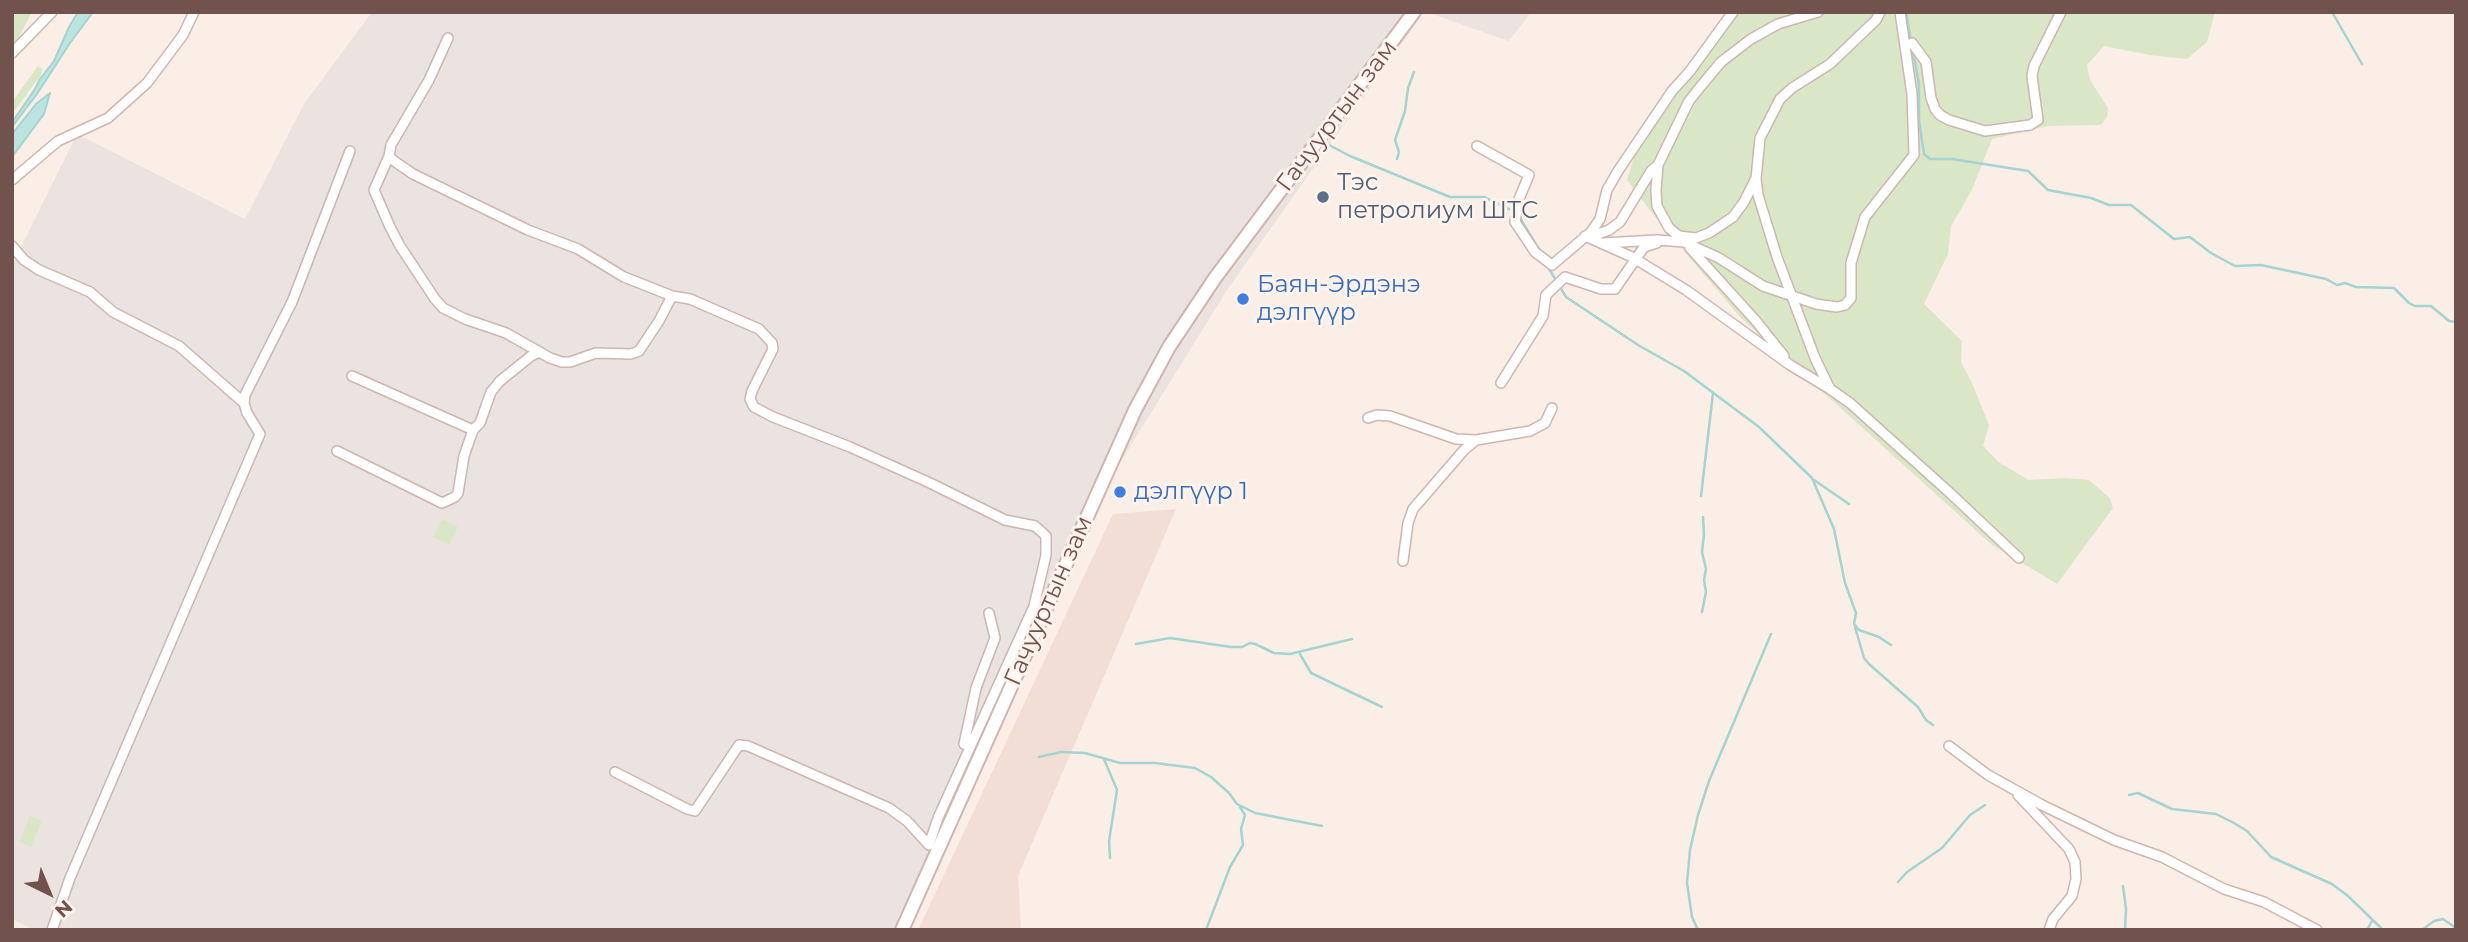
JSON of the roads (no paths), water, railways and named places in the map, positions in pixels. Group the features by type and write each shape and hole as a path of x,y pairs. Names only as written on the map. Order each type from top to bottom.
{"main road":[{"name":"Гачууртын зам","path":"901,930 1135,410 1169,347 1215,278 1414,12"}],"street":[{"path":"12,52 52,12"},
{"path":"12,180 58,141 108,118 147,83 183,35 194,12"},
{"path":"1477,146 1529,175 1519,199 1515,222 1535,252 1552,265 1591,232 1600,219 1607,190 1618,171 1672,91 1733,12"},
{"path":"1778,24 1789,12"},
{"path":"1756,179 1744,202 1726,223 1696,238 1679,236 1669,228 1657,206 1658,165 1689,101 1721,62 1751,39 1778,24 1818,12"},
{"path":"1830,389 1815,358 1777,257 1758,195 1756,179 1760,138 1780,99 1792,88 1830,64 1876,20 1880,12"},
{"path":"1603,243 1668,240 1684,242 1719,258 1763,286 1794,299 1837,307 1848,302 1851,263 1865,217 1913,155 1912,94 1900,12"},
{"path":"1912,43 1926,62 1931,97 1940,115 1985,131 2030,125 2038,120 2032,76 2034,66 2061,12"},
{"path":"448,38 429,80 391,145 374,190 400,246 435,299 443,308 465,319 506,333 562,362 570,362 596,353 631,354 639,351 672,296"},
{"path":"244,403 250,385 292,302 350,151"},
{"path":"389,156 413,174 528,230 578,249 624,276 672,296 690,299 759,329 772,343 772,349 752,391 750,399 754,407 930,483 1004,520 1035,526 1046,536 1046,555 1034,606 938,818 929,845 907,821 889,808 748,746 739,745 695,811 615,772"},
{"path":"1585,236 1593,237 1620,222 1651,171 1658,165"},
{"path":"1585,236 1635,260 1712,307 1790,365 1850,403 2019,558"},
{"path":"1501,383 1543,316 1546,295 1565,277 1601,289 1615,289 1644,247 1668,240"},
{"path":"1684,242 1756,321 1790,365"},
{"path":"12,246 24,260 39,270 90,292 113,312 179,346 244,403 260,434 70,878 52,930"},
{"path":"337,451 442,503 455,497 473,430 480,423 491,393 500,381 540,352"},
{"path":"352,376 473,430"},
{"path":"1368,418 1377,415 1399,418 1456,439 1476,440 1530,431 1545,423 1552,408"},
{"path":"1403,561 1408,523 1413,509 1464,450 1476,440"},
{"path":"964,744 976,688 995,638 989,613"},
{"path":"1950,746 1975,767 2015,791 2095,831 2162,857 2224,889 2264,902 2317,930"},
{"path":"2015,791 2069,849 2075,862 2076,879 2072,896 2053,919 2049,930"}],"water":[{"path":"78,12 93,12 12,127 13,121 54,61"},
{"path":"50,93 44,114 12,157 12,134 36,104"}],"waterway":[{"path":"1906,12 1911,42"},
{"path":"2332,12 2362,64"},
{"path":"1913,51 1919,84 1919,120 1924,154 1930,159 1952,159 2028,171 2048,190 2091,198 2109,205 2131,205 2174,239 2190,237 2235,266 2261,265 2326,279 2337,285 2345,283 2356,287 2394,288 2409,303 2415,306 2431,306 2449,321 2456,322"},
{"path":"1397,159 1399,152 1395,140 1414,72"},
{"path":"1327,144 1450,197 1484,197 1513,211"},
{"path":"1520,218 1540,251"},
{"path":"1548,267 1566,297 1638,345 1684,371 1759,427 1812,478 1834,529 1845,583 1856,613 1854,624 1859,630 1879,637 1891,645"},
{"path":"1701,496 1713,393"},
{"path":"1814,480 1849,504"},
{"path":"1702,612 1706,592 1706,569 1702,552 1703,517"},
{"path":"1855,627 1864,658 1918,707 1926,720 1933,725"},
{"path":"1698,930 1692,917 1687,883 1690,850 1698,815 1709,781 1771,634"},
{"path":"1136,644 1170,638 1231,647 1242,647 1250,643 1274,653 1290,654 1352,639"},
{"path":"1300,654 1311,673 1382,707"},
{"path":"1039,757 1061,752 1085,753 1120,763 1155,763 1195,768 1211,777 1237,804 1255,813 1322,826"},
{"path":"1104,759 1117,790 1109,841 1110,858"},
{"path":"2129,795 2138,793 2172,809 2216,814 2234,823 2247,831 2271,857 2332,884 2383,930"},
{"path":"1898,882 1907,872 1942,848 1970,815 1985,805"},
{"path":"1206,930 1230,867 1243,845 1241,829 1245,815 1240,807"},
{"path":"2123,886 2125,930"},
{"path":"2422,930 2434,921 2443,919 2456,928"},
{"path":"2367,930 2372,921"}],"place":[{"name":"Тэс петролиум ШТС","path":"1323,197"},
{"name":"Баян-Эрдэнэ дэлгүүр","path":"1243,299"},
{"name":"дэлгүүр 1","path":"1120,492"}]}
